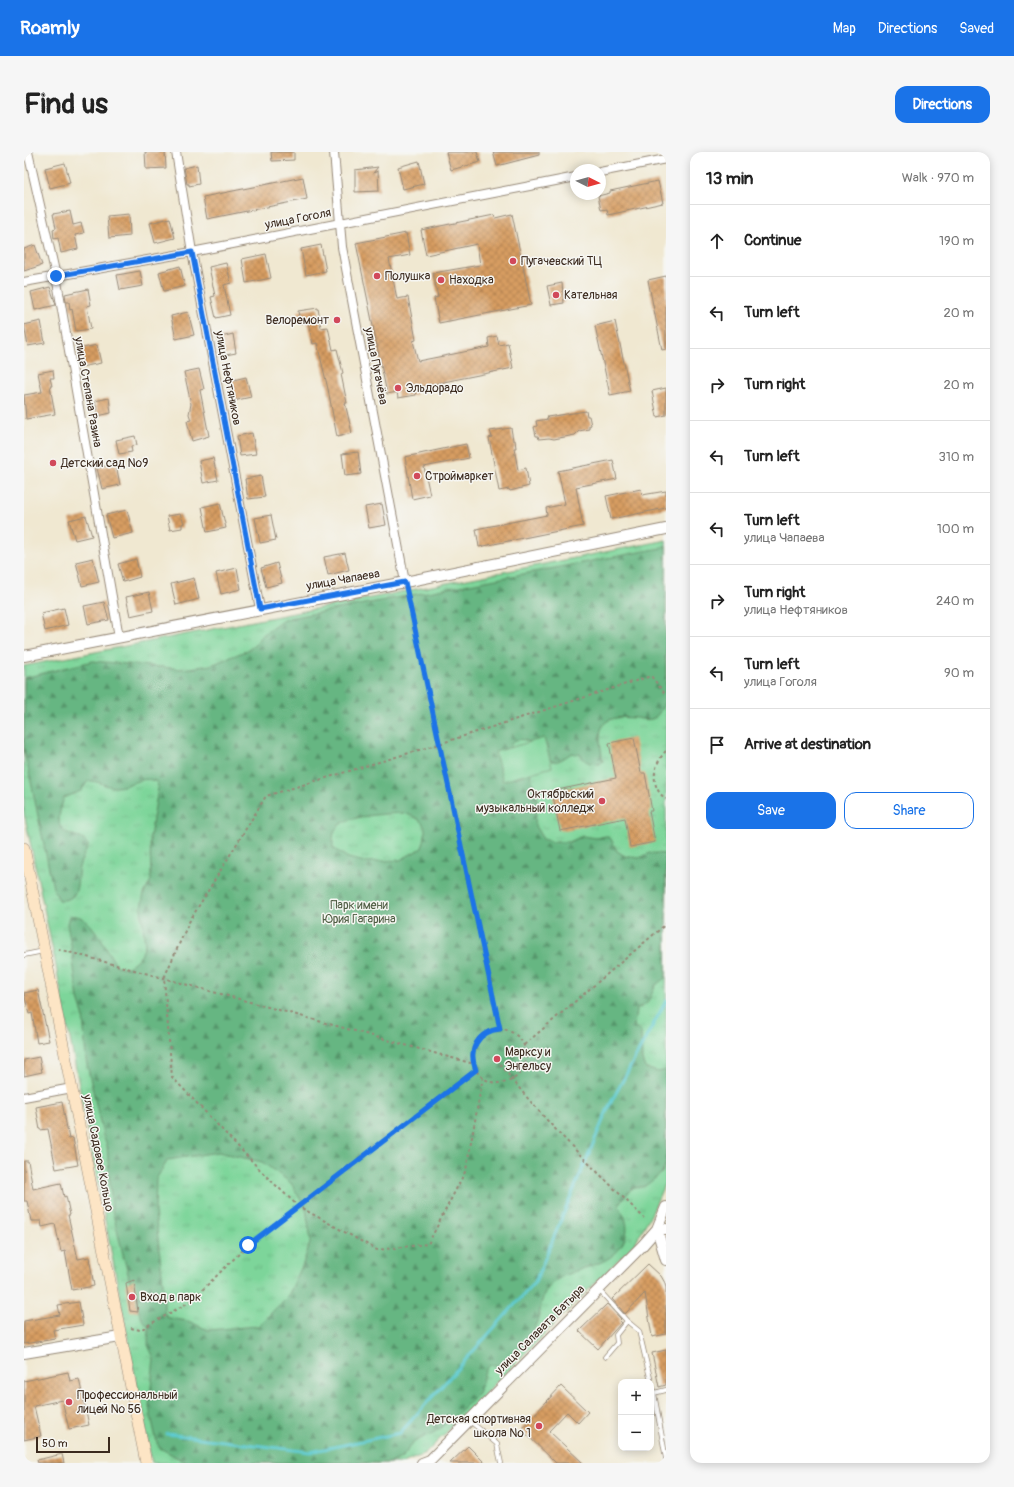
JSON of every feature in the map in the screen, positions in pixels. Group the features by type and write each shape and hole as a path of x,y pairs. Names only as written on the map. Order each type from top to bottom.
{"main road":[{"name":"улица Садовое Кольцо","path":"24,848 27,874 72,1088 146,1463"}],"street":[{"name":"улица Степана Разина","path":"28,152 56,276 120,637"},
{"name":"улица Нефтяников","path":"176,152 192,252 260,609"},
{"name":"улица Пугачёва","path":"334,152 342,247 405,582"},
{"path":"606,171 666,159"},
{"name":"улица Гоголя","path":"24,282 192,252 570,178"},
{"name":"улица Чапаева","path":"24,656 405,582 666,529"},
{"path":"24,1097 72,1088"},
{"name":"улица Салавата Батыра","path":"428,1462 599,1290 662,1229 666,1206"},
{"path":"662,1229 666,1260"},
{"path":"24,1353 120,1337"}],"lane":[{"path":"24,955 44,951"},
{"path":"599,1290 627,1321 639,1331 650,1379"},
{"path":"605,1357 618,1343 616,1335 627,1321"},
{"path":"666,1390 654,1393 666,1459"},
{"path":"469,1420 497,1444 501,1463"}],"path":[{"path":"405,582 500,1029"},
{"path":"483,1077 466,1170 428,1244 377,1250 298,1206 172,1077 164,978 189,922 266,796 439,744 651,676 666,695"},
{"path":"666,751 658,759 654,779 657,789 666,799"},
{"path":"524,1045 666,924"},
{"path":"58,949 474,1064"},
{"path":"500,1029 514,1034 524,1045 526,1053 523,1068 512,1079 498,1082 483,1077 476,1070 474,1064 474,1047 478,1040 492,1030 500,1029"},
{"path":"497,1059 512,1079 567,1143 644,1218"},
{"path":"131,1328 140,1330 191,1302 248,1245 476,1070"}],"green space":[{"name":"Парк имени Юрия Гагарина","path":"666,540 666,1180 652,1213 635,1243 425,1454 403,1463 152,1463 55,961 24,813 24,666"},
{"name":"Парк имени Юрия Гагарина","path":"666,547 666,699 658,714 654,718 645,720 623,717 607,721 601,732 600,740 603,761 600,764 594,764 584,760 581,755 572,753 558,761 552,761 546,758 526,740 512,742 510,746 515,756 530,773 537,797 535,826 543,839 552,842 569,842 583,836 596,838 606,836 611,839 617,851 625,856 639,858 650,853 666,854 666,977 656,985 647,1003 636,1010 634,1026 641,1032 642,1060 645,1068 658,1072 666,1070 666,1163 662,1173 645,1186 631,1189 620,1203 619,1207 626,1221 627,1231 624,1241 615,1254 597,1264 565,1275 556,1280 546,1291 537,1321 529,1337 517,1353 506,1362 499,1365 489,1366 485,1370 479,1391 471,1401 452,1419 435,1432 413,1443 405,1454 398,1460 389,1463 187,1463 160,1448 157,1443 149,1407 154,1358 148,1345 149,1328 142,1319 135,1302 112,1210 107,1145 103,1135 86,1060 83,1014 78,999 67,924 69,916 77,916 85,920 98,934 117,966 127,968 141,956 145,945 141,907 144,894 151,880 150,837 158,788 157,782 146,779 115,787 88,781 81,791 64,798 59,819 60,825 63,830 85,841 88,846 79,867 77,885 74,894 71,898 66,900 59,900 53,888 24,748 24,678 93,661 183,669 211,665 248,650 256,644 260,637 282,621 290,618","holes":["403,813 421,821 425,829 425,835 422,848 400,860 365,862 348,858 333,848 334,832 337,827 343,823 368,816","218,1152 262,1162 291,1183 306,1209 311,1240 303,1264 288,1296 258,1326 208,1330 188,1321 168,1318 164,1312 164,1292 155,1211 156,1179 168,1160"]},
{"path":"544,738 552,767 503,781 495,752"}],"building":[{"path":"145,152 165,152 166,168 146,169"},
{"path":"271,152 294,152 294,160 272,161"},
{"path":"446,152 477,152 480,162 451,170"},
{"path":"493,152 539,152 539,155 497,166"},
{"path":"419,161 424,184 403,189 398,167"},
{"path":"65,163 70,183 50,188 45,168"},
{"path":"197,165 199,184 189,186 189,184 187,184 184,168"},
{"path":"378,167 373,173 378,171 379,191 355,192 355,170"},
{"path":"303,177 307,199 207,219 203,197"},
{"path":"658,181 663,203 608,215 607,209 601,210 599,200 606,200 606,194 610,193 610,191"},
{"path":"70,211 73,225 81,223 84,233 75,235 78,249 61,253 58,238 54,239 53,229 56,228 53,214"},
{"path":"129,214 130,236 109,238 107,216"},
{"path":"512,214 531,305 439,323 434,298 438,297 433,273 480,265 477,244 426,255 421,230 494,215 495,218"},
{"path":"170,218 175,238 155,243 150,223"},
{"path":"406,233 410,255 389,259 397,299 408,297 416,340 413,341 418,361 489,347 488,338 497,336 499,345 508,343 513,368 414,388 416,395 398,398 397,392 387,394 356,243"},
{"path":"35,245 42,265 24,271 24,249"},
{"path":"321,245 326,271 306,275 301,249"},
{"path":"266,254 271,278 246,283 242,259"},
{"path":"226,263 231,283 224,285 230,315 216,318 211,297 215,296 209,267"},
{"path":"180,266 185,286 164,291 159,272"},
{"path":"140,271 143,286 120,290 117,275"},
{"path":"666,276 666,349 662,350 648,280"},
{"name":"Кательная","path":"562,283 564,303 551,305 547,286"},
{"path":"50,287 56,305 35,310 31,292"},
{"path":"88,289 91,305 87,306 91,329 76,331 72,309 70,310 69,302 66,302 65,294"},
{"path":"318,308 321,328 328,327 333,350 337,349 343,373 341,374 347,403 345,403 352,433 337,437 317,343 313,344 308,322 300,323 298,311"},
{"path":"188,312 194,335 176,339 171,316"},
{"path":"41,321 45,343 28,346 24,325"},
{"path":"615,321 630,391 610,395 595,326"},
{"path":"233,334 236,353 220,356 217,338"},
{"path":"97,345 101,363 81,367 78,349"},
{"path":"199,369 204,389 200,390 209,436 192,441 187,421 191,420 189,414 191,404 184,372"},
{"path":"53,370 54,378 50,378 52,386 50,386 55,414 26,419 24,395 42,392 38,373"},
{"path":"246,377 251,397 233,401 229,381"},
{"path":"666,388 666,415 657,417 652,391"},
{"path":"109,398 111,413 98,416 95,401"},
{"path":"586,411 591,425 589,426 589,429 579,431 575,435 554,439 539,439 538,436 536,436 534,427 537,426 536,421 548,419 547,417"},
{"path":"511,428 513,440 515,440 516,448 514,448 518,470 526,468 529,486 510,491 509,489 499,491 489,438 492,437 490,431"},
{"path":"252,433 256,454 240,456 237,436"},
{"path":"135,436 137,445 131,446 132,452 119,454 116,440"},
{"path":"466,444 469,458 424,467 430,495 412,499 405,457"},
{"path":"358,452 361,474 345,476 342,454"},
{"path":"213,458 218,480 203,483 199,461"},
{"path":"613,460 617,479 576,487 583,526 479,547 476,529 547,515 546,508 565,504 558,471"},
{"path":"116,464 120,485 102,489 97,468"},
{"path":"261,476 265,497 248,499 245,479"},
{"path":"641,489 642,495 666,491 666,508 611,519 606,496"},
{"path":"220,503 226,528 207,532 202,507"},
{"path":"382,504 386,525 369,528 365,507"},
{"path":"127,510 133,533 112,538 106,515"},
{"path":"180,514 184,523 182,524 182,528 170,530 167,516"},
{"path":"271,515 276,540 260,543 255,518"},
{"path":"86,516 92,536 75,540 69,520"},
{"path":"345,553 349,570 328,575 324,557"},
{"path":"93,558 99,582 82,586 76,562"},
{"path":"136,559 140,577 123,582 118,564"},
{"path":"277,563 282,583 266,587 261,568"},
{"path":"237,568 241,589 221,594 216,573"},
{"path":"194,578 199,599 176,605 171,584"},
{"path":"149,592 153,611 130,616 126,597"},
{"path":"104,602 109,620 88,624 84,606"},
{"path":"64,608 68,625 45,631 41,613"},
{"name":"Октябрьский музыкальный колледж","path":"634,738 641,773 645,773 652,811 649,811 655,842 630,847 625,818 560,831 552,791 616,778 609,743"},
{"path":"38,990 49,1041 37,1043 32,1013 29,1014 24,993"},
{"path":"39,1057 42,1072 24,1076 24,1060"},
{"path":"62,1102 69,1139 73,1138 78,1165 56,1169 48,1129 40,1130 36,1107"},
{"path":"24,1161 28,1161 33,1189 61,1183 64,1197 66,1196 70,1215 68,1215 78,1259 89,1257 94,1286 72,1290 65,1251 61,1252 55,1224 42,1227 41,1221 31,1221 27,1201 24,1201"},
{"path":"648,1264 661,1276 666,1288 666,1334 652,1337 645,1293 625,1314 612,1299"},
{"name":"Вход в парк","path":"134,1280 138,1312 130,1311 126,1283"},
{"path":"79,1302 83,1325 53,1330 55,1339 24,1344 24,1321 60,1315 58,1305"},
{"path":"607,1304 621,1319 619,1321 621,1323 598,1349 579,1331"},
{"path":"666,1350 666,1385 659,1387 652,1353"},
{"path":"68,1372 70,1381 79,1379 89,1425 69,1429 62,1400 34,1406 41,1436 24,1440 24,1381"},
{"name":"Детская спортивная школа № 1","path":"561,1386 588,1412 578,1423 567,1412 549,1431 583,1463 556,1463 521,1429"},
{"path":"468,1446 485,1463 450,1463"},
{"path":"62,1454 64,1463 38,1463 37,1460"}],"waterway":[{"path":"167,1434 310,1452 400,1433 535,1282 609,1106 666,1001"}],"place":[{"name":"Пугачевский ТЦ","path":"513,261"},
{"name":"Полушка","path":"377,276"},
{"name":"Находка","path":"441,280"},
{"name":"Кательная","path":"556,295"},
{"name":"Велоремонт","path":"337,320"},
{"name":"Эльдорадо","path":"398,388"},
{"name":"Детский сад №9","path":"53,463"},
{"name":"Строймаркет","path":"417,476"},
{"name":"Октябрьский музыкальный колледж","path":"602,801"},
{"name":"Марксу и Энгельсу","path":"497,1059"},
{"name":"Вход в парк","path":"132,1297"},
{"name":"Профессиональный лицей № 56","path":"69,1402"},
{"name":"Детская спортивная школа № 1","path":"539,1426"}],"route":[{"path":"56,276 192,252 260,609 405,582 500,1029 492,1030 484,1034 478,1040 474,1047 472,1056 476,1070 248,1245"}]}
